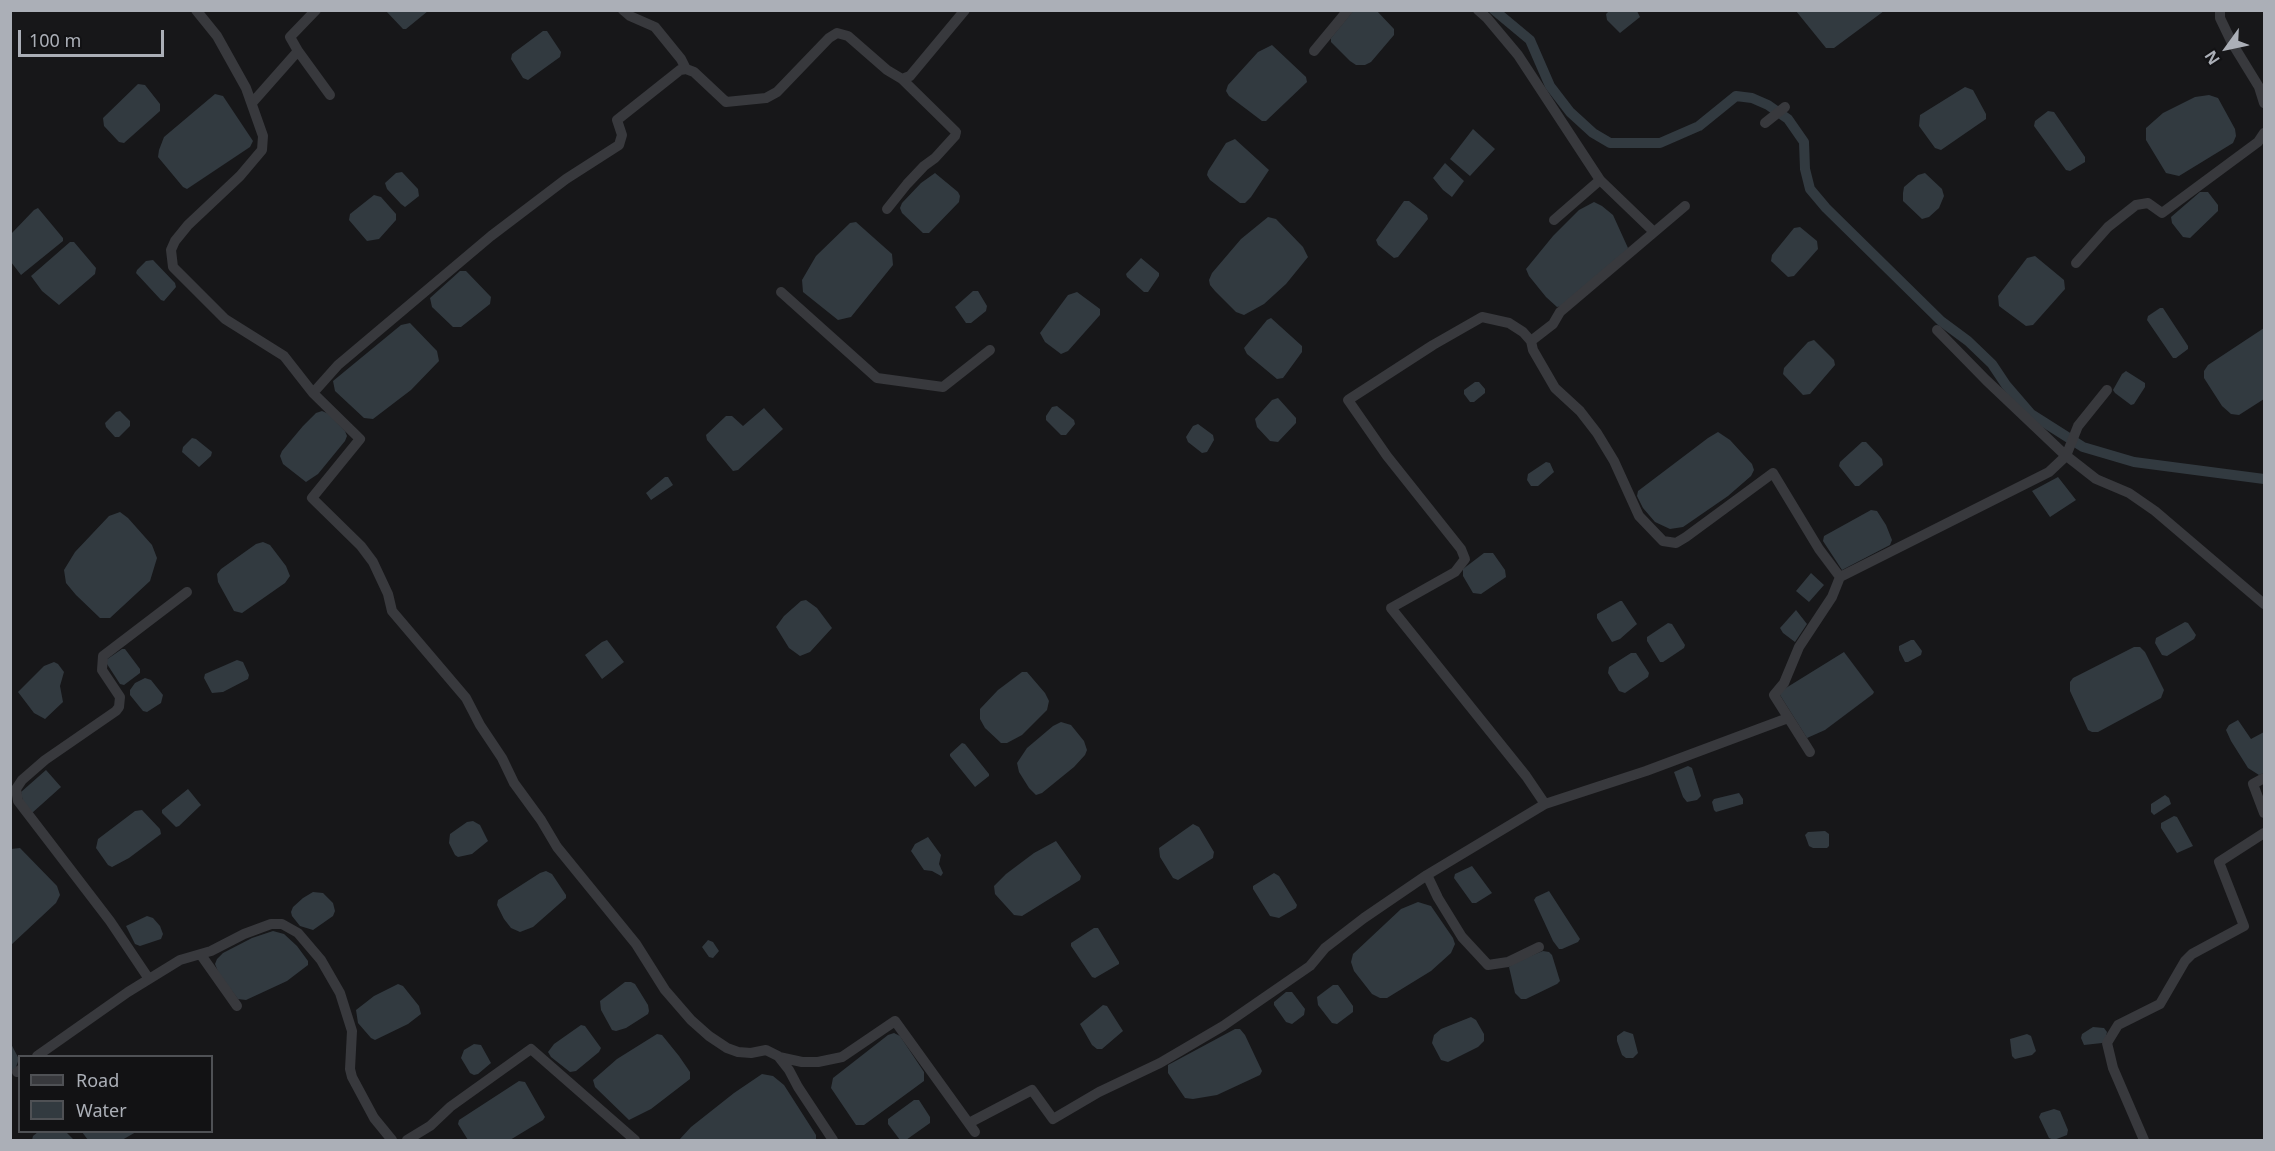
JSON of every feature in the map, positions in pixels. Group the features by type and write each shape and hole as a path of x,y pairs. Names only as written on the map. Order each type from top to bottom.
{"street":[{"path":"195,10 217,36 246,88 263,136 262,150 240,176 175,241 171,250 173,267 225,319 284,356 312,393 360,439 312,498 361,546 373,562 388,594 392,611 466,698 480,725 502,758 514,783 557,847 616,918 649,963 665,990 691,1020 709,1036 738,1052 751,1053 766,1050 779,1058 802,1062 825,1061 842,1057 895,1021 972,1128 1032,1090 1053,1119 1099,1092 1160,1063 1223,1026 1310,966 1325,948 1364,918 1427,875 1545,804 1646,771 1788,718"},
{"path":"316,10 290,37 330,95"},
{"path":"623,10 630,16 655,27 681,58 686,69 694,72 726,102 766,98 777,92 829,38 841,34 848,36 887,70 902,79 956,132 955,136 886,209"},
{"path":"902,79 910,76 965,10"},
{"path":"1314,51 1348,10"},
{"path":"1478,10 1518,55 1599,180 1654,232"},
{"path":"2220,10 2220,18 2232,43 2259,87 2265,103"},
{"path":"252,103 298,51"},
{"path":"312,393 338,365 491,236 566,179 619,145 622,135 617,120 672,76 686,69"},
{"path":"1766,123 1785,106"},
{"path":"2076,262 2108,227 2136,205 2148,202 2162,213 2258,142 2265,133"},
{"path":"1554,220 1599,180"},
{"path":"1531,341 1553,324 1560,312 1685,206"},
{"path":"781,292 877,378 943,387 990,350"},
{"path":"1545,804 1526,776 1390,608 1455,572 1465,559 1461,549 1387,456 1348,400 1433,345 1482,318 1509,322 1531,341 1533,350 1555,388 1580,411 1597,433 1614,461 1639,516 1663,541 1676,543 1686,537 1773,473 1819,549 1840,577"},
{"path":"1936,330 1986,380 2096,479 2128,493 2155,511 2265,604"},
{"path":"1810,752 1774,695 1784,683 1799,647 1832,597 1840,577 2049,472 2068,453 2078,426 2107,390"},
{"path":"149,979 110,921 18,801 16,789 22,780 45,760 116,711 120,698 102,669 103,656 187,592"},
{"path":"2265,778 2253,784 2265,813"},
{"path":"2144,1140 2113,1068 2107,1042 2118,1025 2160,1004 2185,961 2192,954 2244,926 2219,862 2265,833"},
{"path":"1427,875 1462,937 1488,965 1508,962 1539,947"},
{"path":"38,1055 180,960 201,955 271,924 282,924 298,933 321,960 340,993 352,1031 352,1077 374,1118 392,1140"},
{"path":"201,955 237,1006"},
{"path":"407,1140 430,1126 450,1107 531,1049 635,1140"},
{"path":"779,1058 833,1140"}],"water":[{"path":"386,11 428,11 403,29"},
{"path":"1353,11 1377,11 1394,29 1394,35 1371,62 1365,65 1356,65 1350,61 1331,42 1331,38"},
{"path":"1609,11 1637,11 1640,17 1620,33 1607,20 1606,14"},
{"path":"1796,11 1884,11 1834,48 1826,48"},
{"path":"543,31 547,31 561,52 560,57 528,80 523,78 511,59 512,54"},
{"path":"1272,45 1306,77 1307,82 1266,121 1262,121 1229,96 1226,91 1228,85 1258,52"},
{"path":"138,84 145,85 160,104 160,111 124,143 119,142 104,126 103,118"},
{"path":"1965,87 1973,90 1986,114 1986,119 1941,150 1935,148 1919,126 1920,115"},
{"path":"215,94 223,96 253,141 250,147 187,189 158,157 159,150 164,137"},
{"path":"2209,95 2218,98 2235,129 2236,136 2233,143 2179,176 2166,173 2146,140 2146,128 2163,113 2195,97"},
{"path":"2048,111 2054,112 2085,157 2085,162 2070,171 2066,170 2034,126 2035,121"},
{"path":"1473,129 1495,149 1470,176 1450,159"},
{"path":"1235,139 1269,170 1245,203 1240,203 1210,180 1207,175 1226,143"},
{"path":"1445,163 1464,181 1452,197 1433,178"},
{"path":"402,172 418,189 419,196 405,207 387,189 385,183 396,173"},
{"path":"935,173 958,192 959,202 929,233 923,233 902,213 900,208 921,183"},
{"path":"1925,173 1942,189 1944,196 1939,208 1929,217 1922,219 1903,201 1903,193 1904,187 1918,175"},
{"path":"2200,192 2208,192 2218,205 2218,211 2190,238 2183,237 2172,223 2171,217"},
{"path":"374,195 381,197 396,214 396,220 379,239 367,241 349,220 350,214"},
{"path":"1404,201 1409,201 1427,215 1428,219 1398,257 1394,258 1378,245 1376,240"},
{"path":"1594,202 1613,215 1628,248 1562,306 1557,307 1546,297 1526,269 1553,236 1579,210"},
{"path":"38,208 63,238 63,241 21,275 11,262 11,234"},
{"path":"1268,217 1276,219 1303,247 1308,257 1286,284 1264,304 1244,315 1236,312 1215,291 1209,280 1212,273 1241,239"},
{"path":"856,222 892,254 893,265 851,317 838,320 803,292 802,280 816,256 850,223"},
{"path":"1800,227 1817,241 1818,249 1794,276 1788,277 1771,261 1772,255 1794,228"},
{"path":"70,242 74,242 96,268 95,274 59,305 42,291 31,276"},
{"path":"2035,256 2064,280 2065,289 2033,325 2026,326 1999,306 1998,296 2027,258"},
{"path":"1141,258 1159,273 1148,292 1144,292 1126,274"},
{"path":"153,260 175,283 176,287 164,301 136,273 146,261"},
{"path":"460,271 466,271 491,297 490,304 461,327 453,327 432,307 430,298"},
{"path":"973,291 978,291 987,306 986,311 971,323 966,323 955,307"},
{"path":"1077,292 1100,309 1100,315 1068,351 1061,354 1045,342 1040,333 1068,295"},
{"path":"2163,308 2188,346 2188,349 2176,358 2173,358 2147,320 2148,316"},
{"path":"1271,318 1302,346 1302,352 1283,378 1277,379 1247,354 1244,348"},
{"path":"410,323 437,351 439,361 411,390 373,419 364,418 335,391 333,381 401,325"},
{"path":"2264,328 2264,399 2239,415 2231,414 2222,406 2204,378 2204,371 2208,365"},
{"path":"1814,340 1834,360 1835,365 1810,394 1803,395 1783,374 1784,368 1808,342"},
{"path":"2126,371 2145,383 2145,387 2131,405 2113,390"},
{"path":"1475,382 1479,382 1485,389 1485,393 1474,402 1470,402 1464,390"},
{"path":"1278,398 1296,418 1296,423 1278,442 1270,441 1257,427 1255,419 1272,400"},
{"path":"1057,406 1074,420 1075,424 1066,435 1061,435 1046,420 1052,407"},
{"path":"764,408 783,429 738,470 733,471 707,440 706,435 726,416 732,416 743,426"},
{"path":"120,411 130,421 130,426 119,437 115,437 105,423"},
{"path":"322,411 329,414 347,436 318,474 306,482 283,464 280,456 303,426 316,413"},
{"path":"1198,424 1213,435 1214,440 1207,452 1202,453 1188,442 1186,437 1193,426"},
{"path":"1718,432 1730,440 1752,464 1754,470 1751,476 1728,496 1683,527 1670,529 1655,522 1643,508 1637,496 1638,491"},
{"path":"192,438 212,452 211,456 199,467 182,452 183,447"},
{"path":"1862,442 1866,442 1882,459 1883,465 1859,486 1855,486 1839,466 1840,462"},
{"path":"1546,462 1550,463 1554,472 1538,486 1531,486 1527,480 1528,474"},
{"path":"668,477 673,485 651,500 646,493"},
{"path":"2058,477 2076,500 2050,517 2032,491"},
{"path":"1871,510 1877,511 1886,525 1892,540 1890,545 1842,570 1823,541 1824,536"},
{"path":"120,512 152,545 157,558 150,581 110,618 100,618 66,583 64,570 75,552 109,516"},
{"path":"263,542 270,545 286,566 290,576 285,583 242,613 234,611 218,582 217,574 256,544"},
{"path":"1484,553 1493,553 1505,570 1506,577 1481,594 1473,593 1463,576 1463,569"},
{"path":"1811,573 1824,585 1809,602 1796,591"},
{"path":"806,600 817,608 832,628 810,652 800,656 789,648 776,627 784,616 801,601"},
{"path":"1620,601 1637,624 1620,639 1612,642 1597,618 1597,614"},
{"path":"1796,610 1807,624 1795,642 1780,628"},
{"path":"2185,622 2196,635 2194,639 2167,656 2162,655 2155,643 2156,638"},
{"path":"1668,623 1672,624 1685,645 1684,648 1660,662 1647,641 1647,637"},
{"path":"607,640 624,662 602,679 585,655"},
{"path":"1914,640 1922,651 1921,655 1905,662 1899,646"},
{"path":"2134,647 2140,647 2145,652 2164,690 2161,698 2098,732 2088,730 2070,691 2070,682 2073,678"},
{"path":"125,649 140,669 140,673 124,685 120,684 106,660"},
{"path":"1844,652 1874,692 1825,730 1807,738 1780,695 1781,691"},
{"path":"1631,653 1636,653 1649,673 1648,677 1625,693 1619,691 1608,673 1609,667"},
{"path":"237,660 243,662 249,675 248,679 223,692 212,693 204,678 205,674"},
{"path":"54,662 64,672 60,686 63,702 45,719 34,713 18,692 44,666"},
{"path":"1022,672 1027,672 1045,693 1049,701 1047,710 1022,735 1007,743 1001,743 985,728 980,719 980,709 998,690"},
{"path":"145,678 151,680 163,695 161,703 147,712 143,711 130,695 130,690 135,683"},
{"path":"2238,720 2251,739 2264,732 2264,773 2259,775 2248,768 2231,741 2226,730 2229,725"},
{"path":"1061,722 1071,725 1084,741 1087,750 1074,767 1042,793 1036,795 1019,772 1017,763 1027,748"},
{"path":"962,743 989,774 975,787 950,756"},
{"path":"1688,766 1692,768 1701,796 1697,800 1687,802 1674,772"},
{"path":"46,770 61,787 32,813 23,802 21,792"},
{"path":"188,789 201,805 176,827 162,813 162,810"},
{"path":"1739,793 1743,804 1716,812 1714,810 1712,802 1714,799"},
{"path":"2165,795 2171,804 2154,815 2151,812 2151,804"},
{"path":"142,810 160,829 161,834 129,858 112,867 108,865 96,848 98,839 135,811"},
{"path":"2174,816 2177,817 2193,846 2177,853 2161,828 2161,823"},
{"path":"473,821 480,825 488,841 472,854 458,857 449,843 450,834 467,822"},
{"path":"1193,824 1199,827 1214,852 1213,858 1178,880 1173,878 1160,857 1159,848"},
{"path":"1825,831 1829,834 1827,848 1809,846 1805,835 1808,832"},
{"path":"928,837 941,855 939,864 943,873 941,876 924,870 911,851 915,844"},
{"path":"1056,841 1081,876 1080,880 1022,916 1014,915 995,894 994,886 1034,853"},
{"path":"20,848 57,886 60,895 56,903 11,945 11,849"},
{"path":"1472,866 1492,893 1476,903 1472,903 1454,878 1455,874"},
{"path":"546,871 552,874 566,898 533,927 520,932 511,928 497,905 498,900"},
{"path":"1274,873 1279,876 1297,905 1296,908 1279,918 1270,916 1253,889 1253,886"},
{"path":"1549,891 1580,939 1562,949 1559,949 1553,941 1534,900"},
{"path":"313,892 323,893 333,903 335,911 333,916 313,930 300,926 291,912 293,907"},
{"path":"1418,902 1431,906 1455,944 1451,953 1431,971 1387,998 1380,998 1372,994 1354,971 1351,962 1353,954 1401,909"},
{"path":"147,916 153,918 163,934 161,939 140,946 135,944 126,926"},
{"path":"1094,928 1098,928 1119,962 1095,978 1071,946 1071,943"},
{"path":"273,931 284,934 297,946 308,961 308,965 287,981 246,1000 238,999 219,974 215,964 217,959 223,953 252,938"},
{"path":"708,940 713,942 719,951 713,958 709,957 702,947"},
{"path":"1543,951 1552,955 1560,981 1526,999 1521,999 1515,993 1509,967 1515,962"},
{"path":"625,982 635,984 648,1005 649,1011 648,1014 626,1028 616,1031 612,1030 601,1010 600,1001"},
{"path":"398,984 403,986 419,1006 421,1014 408,1024 375,1040 358,1023 356,1010 374,996"},
{"path":"1333,985 1338,985 1353,1006 1353,1012 1337,1024 1332,1023 1318,1005 1317,997"},
{"path":"1286,992 1292,992 1305,1009 1304,1015 1292,1024 1286,1022 1274,1005 1274,1002"},
{"path":"1103,1005 1107,1006 1123,1031 1102,1049 1097,1049 1092,1045 1080,1024"},
{"path":"1471,1017 1476,1020 1484,1034 1484,1041 1478,1047 1448,1062 1441,1060 1432,1043 1434,1035 1441,1029"},
{"path":"581,1025 585,1026 601,1048 576,1071 570,1072 548,1052 554,1044"},
{"path":"2093,1027 2104,1028 2107,1032 2105,1040 2102,1043 2084,1045 2082,1034"},
{"path":"1235,1029 1240,1029 1245,1035 1262,1071 1260,1075 1217,1095 1185,1098 1168,1073 1168,1065"},
{"path":"1624,1031 1633,1034 1638,1053 1633,1058 1626,1058 1622,1055 1617,1041 1617,1036"},
{"path":"894,1033 900,1036 924,1072 924,1081 864,1125 856,1125 831,1088 833,1078 888,1035"},
{"path":"657,1034 662,1035 679,1056 690,1072 690,1079 651,1109 629,1120 595,1087 593,1080 617,1059"},
{"path":"2027,1034 2031,1036 2036,1051 2032,1055 2015,1059 2012,1056 2010,1039"},
{"path":"10,1042 18,1057 16,1067 11,1072"},
{"path":"474,1044 481,1045 491,1063 474,1075 470,1073 461,1058 464,1050"},
{"path":"762,1074 773,1076 784,1085 816,1135 816,1140 679,1140 691,1127"},
{"path":"519,1081 525,1082 545,1117 543,1120 510,1140 468,1140 458,1124 459,1120"},
{"path":"914,1100 919,1100 930,1117 930,1123 906,1140 900,1140 888,1124 888,1119"},
{"path":"2054,1109 2060,1111 2068,1130 2067,1135 2054,1140 2049,1138 2039,1117 2041,1113"},
{"path":"37,1133 67,1133 74,1140 32,1140"},
{"path":"83,1133 134,1133 122,1140 88,1140"}],"waterway":[{"path":"1494,10 1530,40 1550,86 1570,112 1593,133 1610,143 1660,143 1699,126 1736,96 1752,98 1768,105 1788,119 1804,142 1805,169 1810,189 1826,208 1941,321 1968,341 1992,364 2006,385 2031,414 2083,447 2134,462 2264,479"}]}
